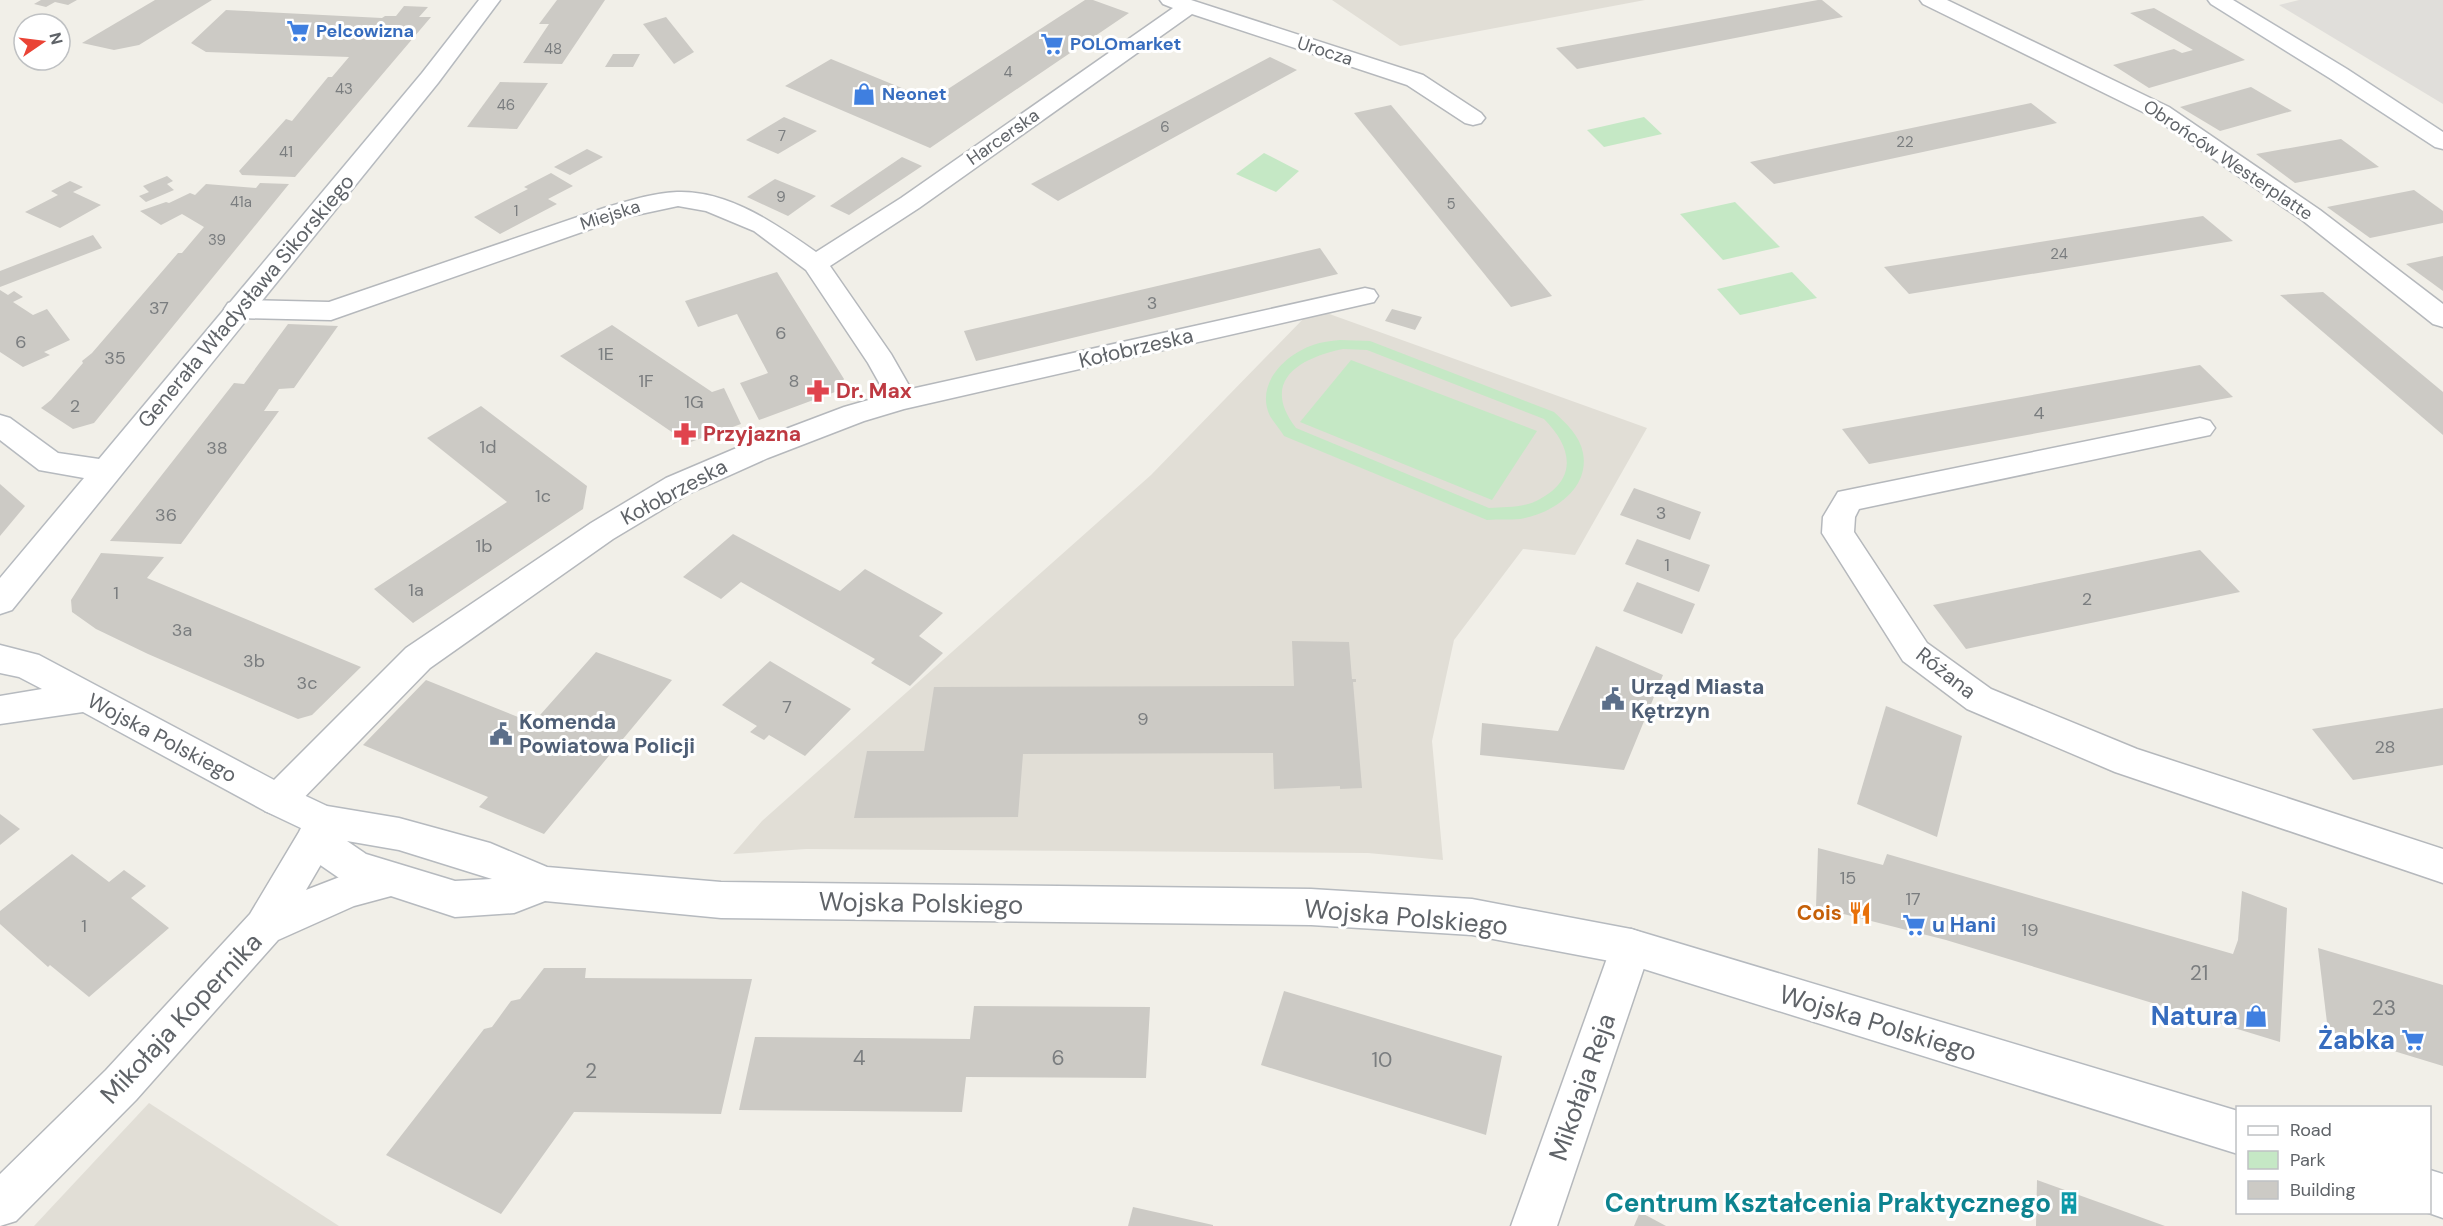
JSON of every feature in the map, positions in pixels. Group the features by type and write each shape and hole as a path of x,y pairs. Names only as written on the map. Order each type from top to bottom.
{"street":[{"name":"Generała Władysława Sikorskiego","path":"0,601 415,96 490,0"},
{"name":"Obrońców Westerplatte","path":"1930,0 2161,112 2311,215 2443,318"},
{"path":"2218,0 2339,74 2443,142"},
{"name":"Urocza","path":"1179,3 1415,80 1473,118"},
{"name":"Harcerska","path":"815,264 910,203 1179,3"},
{"name":"Miejska","path":"238,309 331,311 613,213 646,204 678,199 712,204 763,226 815,264 903,400"},
{"name":"Kołobrzeska","path":"278,800 418,658 602,531 678,486 737,459 854,414 903,400 1365,296"},
{"path":"0,425 50,462 106,471"},
{"name":"Różana","path":"2200,428 1849,500 1839,517 1838,533 1915,652 1979,699 2128,761 2443,866"},
{"name":"Wojska Polskiego","path":"0,659 27,665 278,800 322,821 399,834 479,857 545,884 721,900 1311,907 1472,917 1631,947 2236,1132"},
{"path":"0,710 87,697"},
{"path":"264,927 314,842 322,821"},
{"name":"Wojska Polskiego","path":"322,821 326,848 355,868 455,899 514,895 545,884"},
{"name":"Mikołaja Kopernika","path":"0,1205 121,1085 264,927 350,890 392,880"},
{"name":"Mikołaja Reja","path":"1534,1226 1631,947"}],"shaded area":[{"path":"1332,0 1645,0 1400,46"},
{"path":"2299,0 2443,0 2443,104 2279,5"},
{"path":"1321,311 1647,428 1575,555 1523,549 1454,640 1432,741 1443,860 1368,853 806,849 733,854 762,821 1151,475 1305,317"},
{"path":"149,1103 339,1226 34,1226"}],"green space":[{"path":"1644,117 1662,134 1604,147 1587,130"},
{"path":"1264,153 1299,171 1276,192 1236,174"},
{"path":"1735,202 1780,247 1723,260 1680,214"},
{"path":"1792,272 1817,298 1740,315 1717,289"},
{"path":"1337,340 1370,341 1554,412 1572,430 1583,453 1584,466 1574,489 1566,498 1544,512 1520,519 1487,520 1284,436 1270,416 1266,404 1269,383 1275,373 1292,356 1313,345","holes":["1343,349 1367,350 1544,419 1553,429 1565,451 1566,472 1561,481 1552,491 1534,502 1489,508 1296,428 1286,411 1282,397 1283,385 1290,374 1299,366 1327,353"]},
{"path":"1351,360 1537,431 1492,500 1300,422"}],"building":[{"path":"41,0 77,0 68,5 55,2 46,7 34,4"},
{"path":"155,0 212,0 139,45 114,50 82,43"},
{"path":"557,0 605,0 562,64 523,63 549,24 539,24"},
{"path":"1085,0 1093,0 1129,13 930,148 785,86 831,59 931,100"},
{"path":"1822,0 1843,17 1577,69 1556,48"},
{"path":"404,6 428,7 419,17 431,17 295,177 242,175 239,171 286,119 292,121 328,77 332,77 349,57 206,52 191,43 226,10 382,18 396,16"},
{"path":"2154,8 2245,60 2149,88 2113,65 2174,49 2182,53 2193,50 2130,13"},
{"path":"666,17 694,52 674,64 643,24"},
{"path":"613,54 640,54 633,67 605,67"},
{"path":"1270,57 1297,70 1058,201 1031,184"},
{"path":"500,82 548,83 517,129 467,127"},
{"path":"2251,87 2292,111 2220,131 2180,107"},
{"path":"2031,103 2057,123 1774,184 1750,162"},
{"path":"1391,105 1552,296 1511,307 1354,113"},
{"path":"784,117 817,131 778,154 746,140"},
{"path":"2341,139 2379,167 2295,183 2256,154"},
{"path":"587,149 603,157 570,175 554,167"},
{"path":"902,157 922,166 849,215 830,206"},
{"path":"551,173 573,186 548,199 557,204 500,234 474,217 528,189 524,187"},
{"path":"167,176 173,181 167,184 174,190 146,202 139,196 149,192 143,186"},
{"path":"775,179 816,196 788,216 747,197"},
{"path":"70,181 83,187 73,192 101,205 60,228 25,212 58,195 51,191"},
{"path":"260,183 289,184 94,423 73,429 41,408 51,400 83,363 82,361 92,353 178,253 182,253 204,227 182,214 161,225 140,211 169,203 190,193 195,195 206,184 256,188"},
{"path":"2414,190 2443,211 2443,223 2370,238 2327,207"},
{"path":"2203,216 2233,241 1909,294 1884,267"},
{"path":"93,235 102,248 0,287 0,271"},
{"path":"1320,248 1338,274 976,361 964,331"},
{"path":"2443,256 2443,291 2406,264"},
{"path":"777,272 844,379 835,392 759,420 740,383 768,373 737,314 698,327 685,301"},
{"path":"0,290 8,295 14,291 23,297 13,302 33,315 47,309 70,340 44,352 50,355 23,367 0,352"},
{"path":"2323,292 2443,392 2443,435 2280,295"},
{"path":"1392,309 1422,317 1415,330 1385,321"},
{"path":"288,324 338,326 294,388 279,389 264,411 279,411 181,544 110,541 234,383 244,384"},
{"path":"612,325 712,392 724,388 741,424 688,443 560,356"},
{"path":"2200,365 2233,397 1869,464 1842,429"},
{"path":"481,406 587,486 583,509 413,623 374,589 507,502 427,438"},
{"path":"0,484 25,506 0,536"},
{"path":"1634,488 1701,512 1690,540 1620,515"},
{"path":"733,534 840,591 865,569 943,613 919,636 943,653 910,686 871,663 875,659 741,582 721,599 683,577"},
{"path":"1637,539 1710,565 1699,592 1625,564"},
{"path":"2200,550 2240,592 1966,649 1933,605"},
{"path":"101,553 164,557 147,578 361,667 312,715 298,719 148,654 96,629 72,612 71,600"},
{"path":"1637,582 1695,604 1682,634 1623,611"},
{"path":"1292,641 1349,642 1352,679 1356,679 1356,682 1353,682 1362,788 1340,789 1340,786 1274,789 1273,753 1023,754 1018,817 854,818 867,751 924,751 934,687 1294,686"},
{"name":"Urząd Miasta Kętrzyn","path":"1596,646 1663,675 1624,770 1480,755 1482,723 1558,731"},
{"name":"Komenda Powiatowa Policji","path":"596,652 672,680 544,834 479,807 488,797 363,745 426,680 533,723"},
{"path":"770,661 851,709 805,756 769,735 764,740 750,732 757,726 722,705"},
{"path":"1886,706 1962,736 1937,837 1857,804"},
{"path":"2443,708 2443,765 2353,780 2312,729"},
{"path":"0,814 20,829 0,845"},
{"path":"1818,848 1883,865 1887,854 2233,954 2238,940 2242,891 2287,908 2280,1042 1946,940 1816,907"},
{"path":"72,854 109,882 124,870 146,886 131,898 169,928 89,997 50,965 48,967 0,924 0,911"},
{"path":"2318,948 2443,985 2443,1066 2328,1031"},
{"path":"544,968 586,968 585,978 752,979 721,1114 574,1112 501,1214 386,1155 484,1029 492,1027 511,1001 520,999"},
{"path":"1284,991 1502,1056 1486,1135 1261,1065"},
{"path":"974,1006 1150,1007 1146,1078 966,1077 962,1112 739,1110 755,1037 970,1039"},
{"name":"Centrum Kształcenia Praktycznego","path":"2037,1180 2165,1226 2036,1226"},
{"path":"1133,1207 1213,1225 1213,1226 1128,1226"},
{"path":"1640,1212 1666,1226 1634,1226"}],"place":[{"name":"Pelcowizna","path":"298,31"},
{"name":"POLOmarket","path":"1052,44"},
{"name":"Neonet","path":"864,94"},
{"name":"Dr. Max","path":"818,391"},
{"name":"Przyjazna","path":"685,434"},
{"name":"Urząd Miasta Kętrzyn","path":"1613,699"},
{"name":"Komenda Powiatowa Policji","path":"501,734"},
{"name":"Cois","path":"1860,913"},
{"name":"u Hani","path":"1914,925"},
{"name":"Natura","path":"2256,1016"},
{"name":"Żabka","path":"2413,1040"},
{"name":"Centrum Kształcenia Praktycznego","path":"2069,1203"}]}
